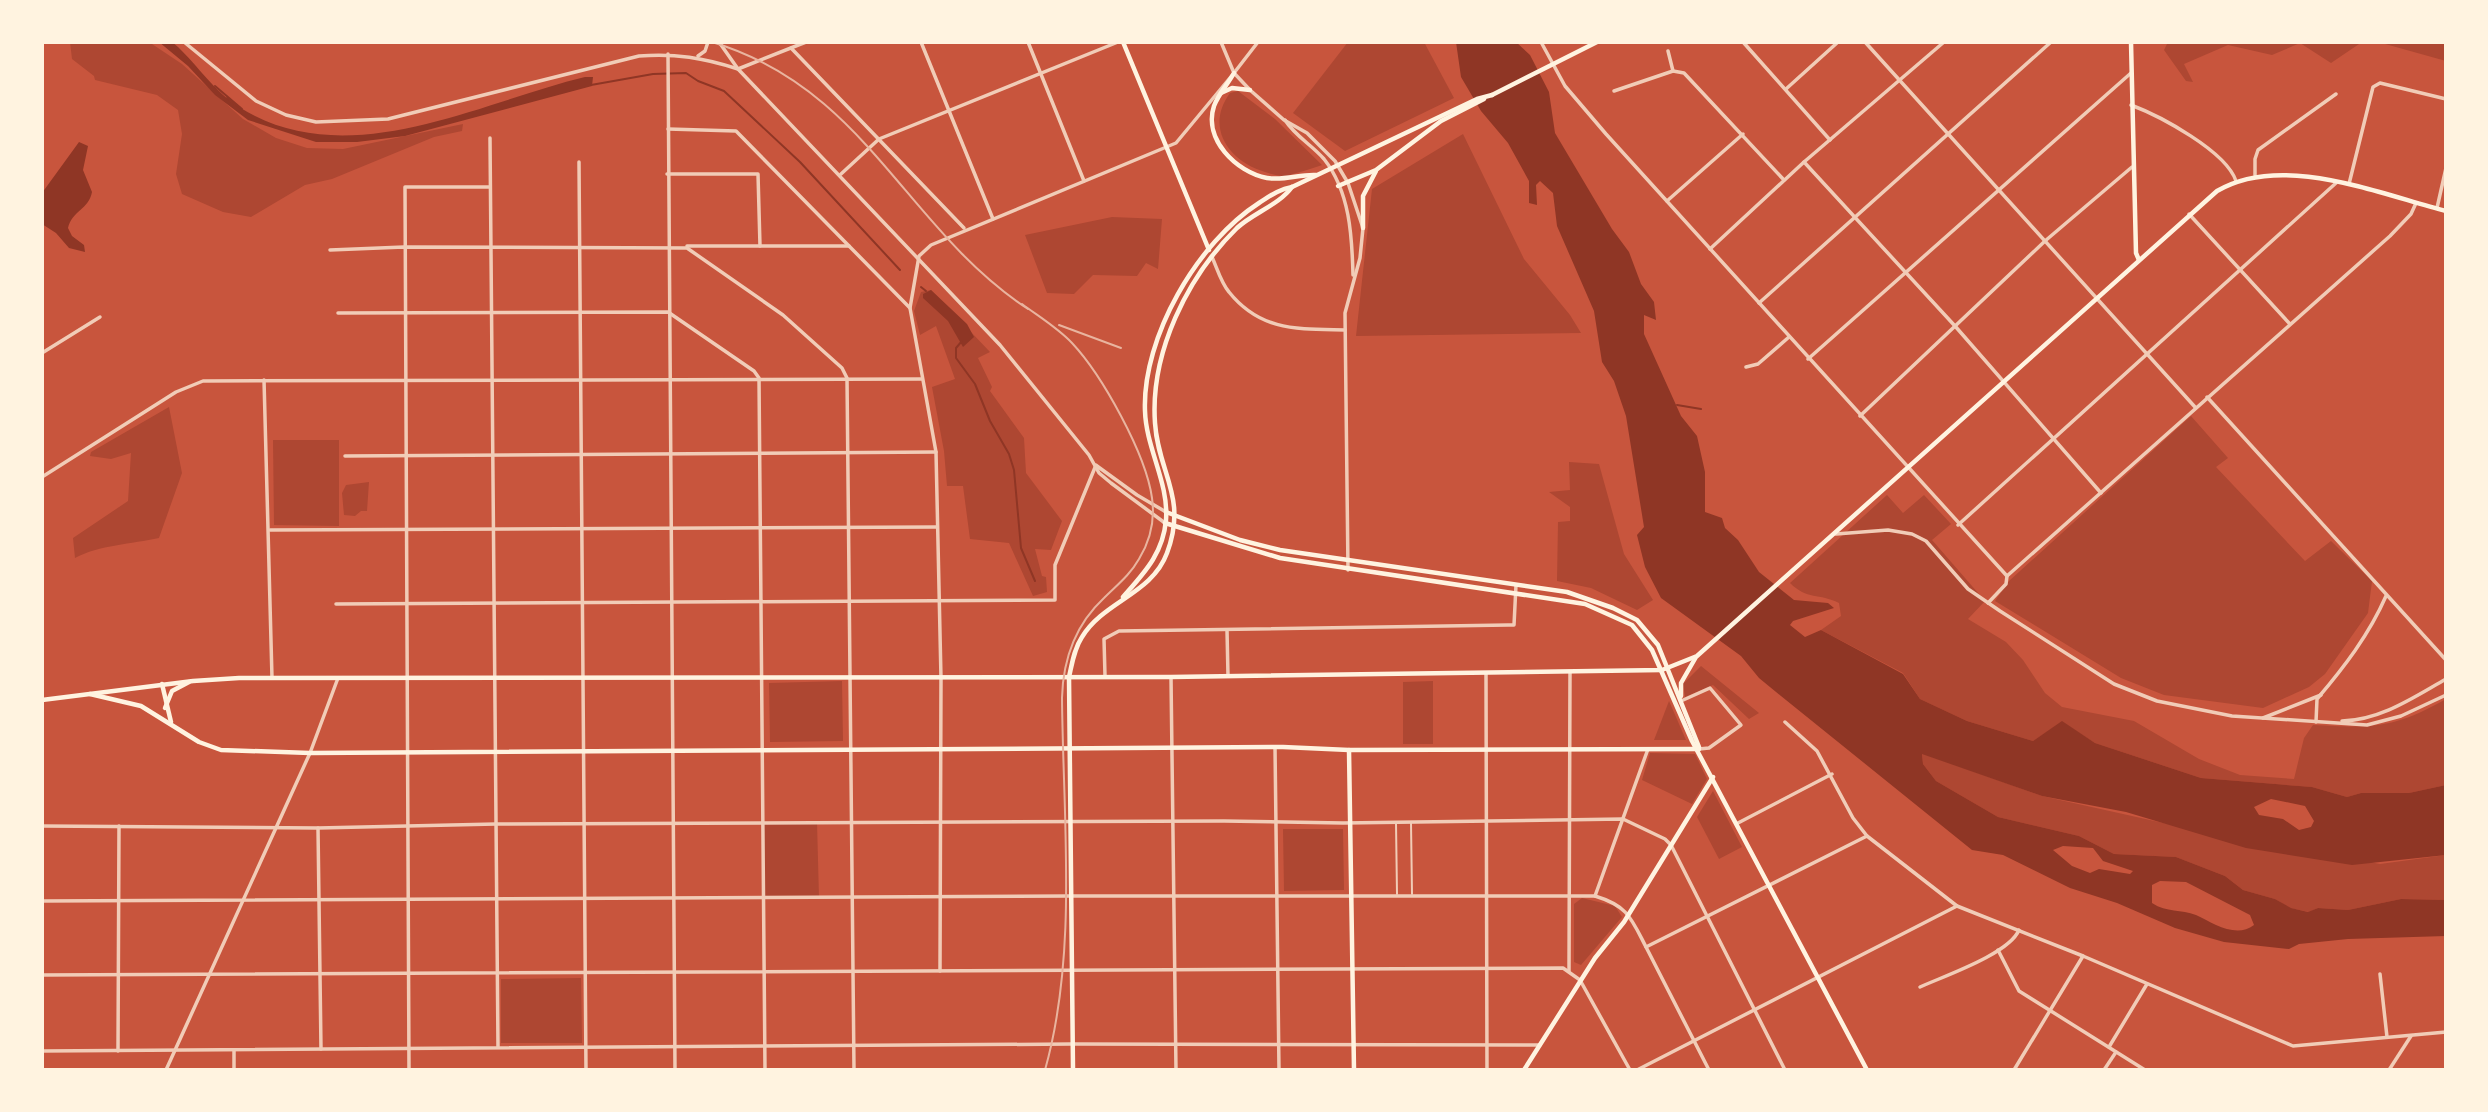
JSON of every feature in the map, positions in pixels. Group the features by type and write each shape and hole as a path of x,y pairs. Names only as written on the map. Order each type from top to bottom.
{"main road":[{"path":"1123,42 1212,257"},
{"path":"1073,1070 1069,677 1082,637 1097,619 1121,600 1154,559 1166,523 1166,512 1146,430 1147,380 1175,300 1208,248 1248,210 1282,188 1292,187 1492,95 1597,42"},
{"path":"2131,42 2132,167 2136,253 2139,260"},
{"path":"1234,73 1213,108 1213,131 1225,153 1239,166 1269,178 1317,175"},
{"path":"1220,93 1232,88 1250,90"},
{"path":"1338,186 1376,170 1440,119"},
{"path":"1363,228 1363,196 1376,170"},
{"path":"1681,701 1681,683 1697,656 2207,198 2236,181 2256,176 2300,174 2446,211"},
{"path":"1121,600 1135,594 1157,570 1167,555 1174,526 1174,491 1155,428 1154,382 1182,305 1212,257 1237,228 1287,194 1292,187"},
{"path":"1166,512 1280,550 1583,595 1637,620 1658,645 1692,741 1699,749"},
{"path":"1166,523 1261,554 1348,570 1585,604 1616,616 1643,636 1665,669 1681,701 1699,749 1867,1070"},
{"path":"42,699 193,681 272,678 941,678 1570,673 1665,669 1697,656"},
{"path":"166,708 172,691 193,681"},
{"path":"162,684 171,723"},
{"path":"86,693 128,701 171,723 199,742 221,750 310,753 763,749 939,751 1172,747 1349,750 1699,749"},
{"path":"1349,750 1354,1070"},
{"path":"1524,1070 1580,980 1629,914 1713,776"}],"street":[{"path":"184,42 256,101 286,115 316,122 388,119 608,63 668,56 698,56 738,69 806,42"},
{"path":"698,56 705,51 708,42"},
{"path":"719,42 738,69 919,256 1000,345 1111,483 1166,523"},
{"path":"921,42 993,219"},
{"path":"1028,42 1084,181"},
{"path":"841,174 879,139 1118,42"},
{"path":"1221,42 1234,73 1250,90 1284,120 1321,145 1335,161 1348,183 1363,228 1346,307 1348,570"},
{"path":"940,972 941,678 936,452 910,308 919,256 931,245 965,228 993,219 1175,143 1258,42"},
{"path":"1541,42 1565,86 1859,416 2007,576"},
{"path":"1743,42 1830,140"},
{"path":"1786,89 1839,42"},
{"path":"1865,42 2195,407"},
{"path":"1710,249 1804,162 1944,42"},
{"path":"1759,303 2051,42"},
{"path":"790,48 965,228"},
{"path":"1668,51 1674,71"},
{"path":"668,56 669,529 675,1070"},
{"path":"1615,91 1674,71 1684,73 1784,180"},
{"path":"1808,359 2131,73"},
{"path":"2349,186 2373,87 2380,83 2446,99"},
{"path":"2256,176 2255,159 2259,150 2336,93"},
{"path":"2132,105 2162,117 2181,130 2228,165 2236,181"},
{"path":"1284,120 1291,130 1321,156 1338,186 1353,234 1353,281"},
{"path":"668,129 736,131 910,308"},
{"path":"1667,201 1743,134"},
{"path":"490,138 496,824 494,899 498,1046"},
{"path":"579,162 586,1070"},
{"path":"1804,162 1903,273 1955,326 2101,493"},
{"path":"1859,416 2045,241 2132,167"},
{"path":"2437,208 2446,168"},
{"path":"667,174 758,174 760,246"},
{"path":"1958,525 2336,183"},
{"path":"409,1070 405,187 490,187"},
{"path":"1988,603 2006,584 2007,576 2390,236 2411,214 2416,204"},
{"path":"2189,215 2289,323"},
{"path":"330,250 404,247 849,246"},
{"path":"678,247 691,250 783,315 842,368 847,378 853,1070"},
{"path":"1212,257 1228,292 1269,324 1289,329 1345,330"},
{"path":"338,313 668,312 754,371 759,378 765,1070"},
{"path":"42,354 100,317"},
{"path":"1746,367 1758,364 1789,337"},
{"path":"42,477 194,383 264,380 922,379"},
{"path":"264,380 272,678"},
{"path":"2207,397 2446,660"},
{"path":"345,456 936,452"},
{"path":"1096,465 1166,512"},
{"path":"336,604 1055,600 1055,565 1096,465"},
{"path":"270,530 760,530 937,527"},
{"path":"1834,534 1888,530 1912,534 1926,541 1968,589 1988,603 2114,684 2157,701 2207,713 2261,719 2367,724 2401,716 2446,695"},
{"path":"1105,676 1104,639 1119,631 1514,625 1516,585"},
{"path":"2316,722 2315,703 2333,683 2375,622 2386,596"},
{"path":"1227,630 1228,676"},
{"path":"1569,971 1572,749 1570,673"},
{"path":"1486,674 1485,968 1488,1070"},
{"path":"1171,677 1176,1070"},
{"path":"166,1070 310,753 338,678"},
{"path":"2316,722 2356,721 2378,714 2399,706 2446,679"},
{"path":"1681,701 1710,688 1741,725 1709,748 1699,749"},
{"path":"2261,719 2321,695"},
{"path":"1785,722 1817,751 1832,774 1853,818 1867,836 1957,906 2083,956 2293,1046 2446,1032"},
{"path":"1275,747 1279,1070"},
{"path":"1595,896 1648,749"},
{"path":"1738,823 1832,774"},
{"path":"42,826 318,828 496,824 1172,821 1349,823 1623,819 1665,839 1671,845 1786,1070"},
{"path":"118,1051 119,825"},
{"path":"318,828 321,1049"},
{"path":"1646,947 1867,836"},
{"path":"42,901 1173,895 1595,896 1616,903 1629,914 1709,1070"},
{"path":"1637,1070 1957,906"},
{"path":"1920,987 1998,950 2015,939 2019,930"},
{"path":"1998,950 2019,991 2144,1070"},
{"path":"2014,1070 2083,956"},
{"path":"42,975 210,972 408,975 1563,968 1580,980 1630,1070"},
{"path":"2380,974 2387,1037"},
{"path":"2109,1047 2147,984"},
{"path":"2389,1070 2411,1036"},
{"path":"42,1051 498,1046 764,1048 1072,1044 1539,1045"},
{"path":"234,1050 234,1070"},
{"path":"2104,1070 2116,1052"}],"lane":[{"path":"1396,822 1397,895"},
{"path":"1411,822 1412,895"}],"shaded area":[{"path":"70,42 149,42 182,64 243,119 276,138 307,148 343,149 463,124 462,131 434,137 332,179 305,185 251,217 223,212 182,194 176,174 182,134 178,110 157,95 95,80 94,76 72,59"},
{"path":"159,42 172,42 222,94 239,107 280,126 323,135 367,134 412,127 585,77 593,77 592,86 405,136 357,142 316,142 248,120 215,95 188,66"},
{"path":"1348,42 1424,42 1454,98 1345,151 1293,113"},
{"path":"1456,42 1516,42 1530,55 1549,92 1555,133 1612,229 1629,252 1641,284 1654,302 1656,320 1644,315 1644,334 1681,416 1697,436 1705,472 1705,512 1722,518 1725,528 1738,540 1759,572 1794,600 1828,603 1834,608 1793,621 1790,625 1805,637 1821,630 1903,674 1920,699 1967,721 2033,741 2062,721 2095,743 2201,778 2312,787 2347,797 2361,793 2409,793 2446,785 2446,855 2352,865 2246,848 2126,812 2042,796 1922,754 1923,764 1936,781 1998,817 2079,836 2114,854 2176,857 2225,876 2243,890 2308,912 2318,908 2348,910 2401,899 2446,900 2446,936 2348,939 2299,944 2289,949 2224,942 2175,928 2117,903 2070,888 2003,855 1972,850 1759,678 1741,656 1661,598 1645,567 1637,535 1644,527 1626,416 1614,381 1602,362 1594,311 1557,226 1553,193 1540,181 1536,185 1537,205 1529,203 1529,181 1508,143 1481,111 1461,77","holes":["2271,799 2305,806 2314,821 2311,827 2299,830 2283,819 2259,815 2254,807","2063,846 2093,848 2103,861 2133,871 2130,874 2099,869 2090,873 2072,866 2053,850","2160,881 2186,882 2250,915 2254,925 2247,929 2232,930 2190,913 2158,906 2152,903 2152,885"]},
{"path":"2168,42 2362,42 2331,63 2300,43 2272,55 2228,45 2184,64 2193,82 2186,81 2164,50"},
{"path":"2378,42 2446,42 2446,61"},
{"path":"1238,91 1275,119 1322,165 1281,176 1252,167 1240,160 1224,141 1220,130 1223,106 1230,93"},
{"path":"1463,134 1524,259 1570,315 1581,333 1356,336 1372,189"},
{"path":"79,142 88,146 83,170 92,192 88,202 73,218 68,228 72,236 84,245 85,252 69,248 56,233 42,224 42,193"},
{"path":"1112,217 1162,219 1158,269 1146,263 1137,276 1093,275 1074,294 1047,293 1025,235"},
{"path":"931,290 990,352 978,358 992,387 990,391 1024,438 1026,473 1062,521 1051,550 1035,549 1042,576 1046,577 1047,592 1033,596 1009,543 970,539 963,486 947,486 944,451 932,387 955,379 936,326 920,335 914,311 921,292"},
{"path":"931,290 967,324 974,337 963,347 948,321 923,298 923,294"},
{"path":"169,407 182,473 159,538 105,548 75,558 73,538 128,501 131,453 111,459 90,456 91,452"},
{"path":"2191,416 2228,458 2216,467 2305,561 2331,541 2372,581 2368,613 2325,674 2309,687 2263,708 2164,695 2121,678 1995,601 2009,581"},
{"path":"273,440 339,440 339,526 274,525"},
{"path":"1569,462 1599,464 1624,554 1653,600 1637,610 1591,588 1557,581 1558,522 1570,521 1570,507 1549,492 1570,490"},
{"path":"369,482 367,511 361,511 355,516 344,515 342,493 346,485"},
{"path":"1887,495 1903,513 1924,495 1951,524 1932,540 1985,601 1968,619 2006,642 2023,660 2045,693 2062,707 2134,721 2199,759 2240,775 2294,779 2304,738 2313,725 2382,724 2411,716 2446,699 2446,785 2409,793 2361,793 2347,797 2312,787 2201,778 2095,743 2062,722 2033,741 1967,721 1920,699 1903,673 1821,630 1841,616 1839,603 1802,592 1790,583"},
{"path":"1701,666 1759,713 1749,719 1713,685 1685,697 1683,684"},
{"path":"842,681 843,741 770,742 769,683"},
{"path":"1433,681 1433,744 1403,744 1403,682"},
{"path":"1669,701 1686,740 1654,740"},
{"path":"1650,753 1695,754 1707,779 1692,804 1642,780"},
{"path":"1922,753 2042,796 2177,826 2380,864 2446,855 2446,900 2401,899 2348,910 2318,908 2309,912 2290,908 2275,899 2243,890 2225,876 2176,857 2114,854 2079,836 1998,817 1936,781 1923,764"},
{"path":"1713,791 1742,847 1719,859 1697,817"},
{"path":"817,822 819,898 764,899 763,823"},
{"path":"1283,829 1343,829 1344,890 1284,891"},
{"path":"1582,898 1615,906 1622,917 1581,965 1574,962 1574,904"},
{"path":"581,978 582,1043 501,1043 501,979"}],"waterway":[{"path":"591,85 653,74 686,73 724,91 800,162 900,270"},
{"path":"215,86 242,109 227,98"},
{"path":"921,287 926,291"},
{"path":"962,341 956,348 956,358 975,384 1014,470 1021,548 1035,581"},
{"path":"1677,405 1701,409"}],"railway":[{"path":"712,42 765,64 809,92 848,126 949,240 985,276 1028,309"},
{"path":"1022,304 1066,338 1084,357 1109,395 1141,460 1153,506 1151,530 1143,552 1127,575 1085,620 1072,644 1065,670 1062,698 1066,838 1065,933 1062,980 1045,1070"},
{"path":"1059,325 1121,348"}]}
